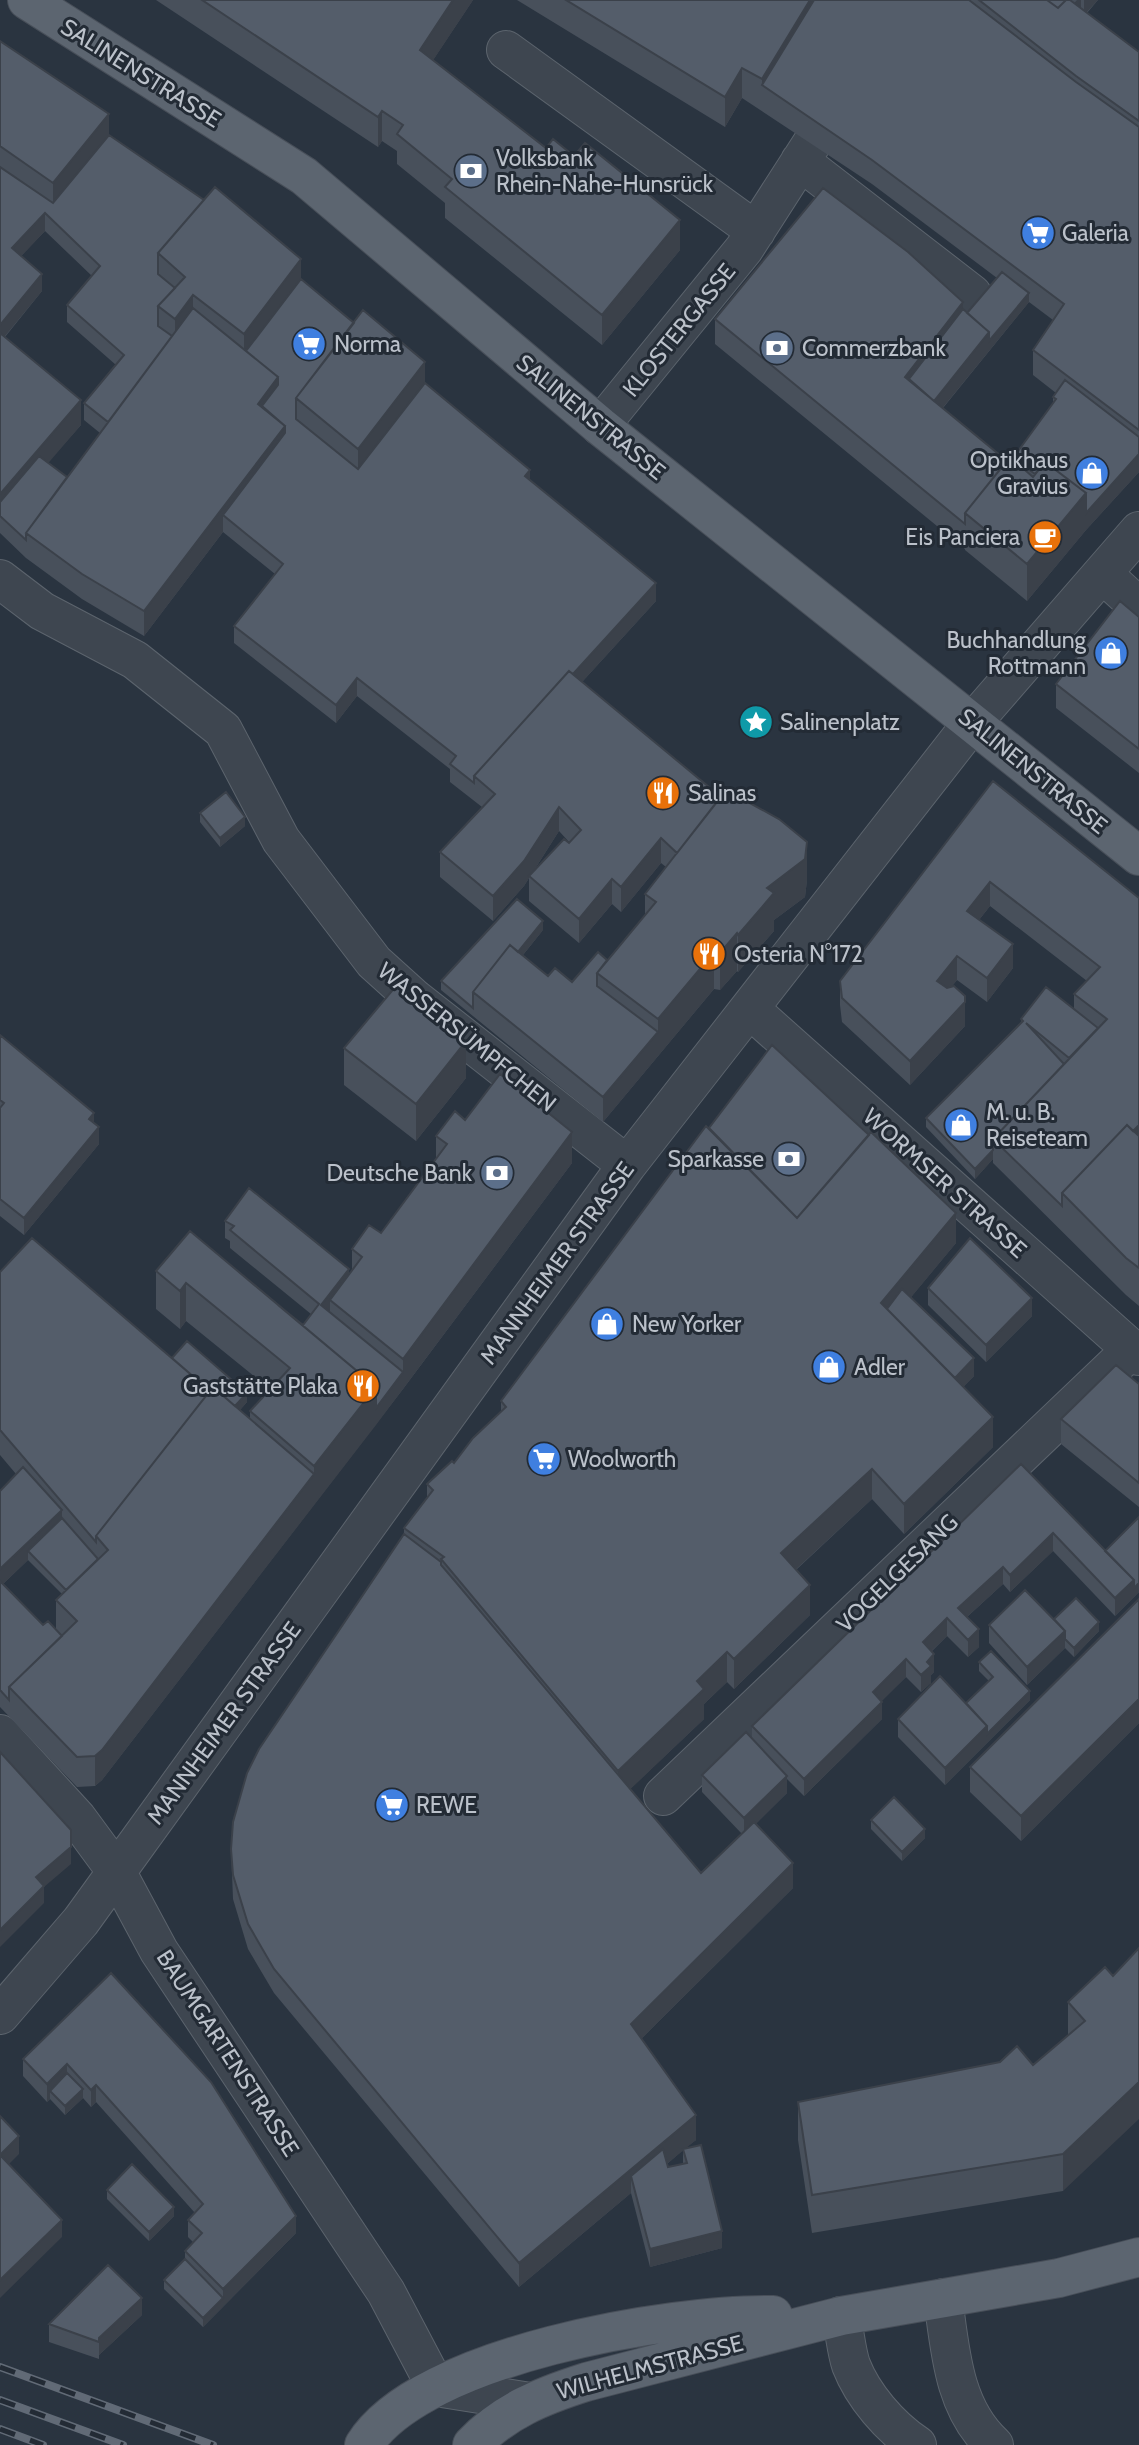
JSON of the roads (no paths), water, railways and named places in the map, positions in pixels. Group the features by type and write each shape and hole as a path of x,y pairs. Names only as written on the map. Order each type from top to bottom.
{"main road":[{"name":"SALINENSTRASSE","path":"27,0 304,176 600,426 1139,856"},
{"name":"WILHELMSTRASSE","path":"472,2445 507,2413 530,2402 599,2379 841,2316 1059,2278 1139,2257"},
{"name":"WILHELMSTRASSE","path":"364,2445 373,2430 389,2416 436,2387 515,2358 607,2333 685,2321 750,2316 841,2316"}],"street":[{"path":"506,50 756,231"},
{"name":"KLOSTERGASSE","path":"600,426 664,351 756,231 806,152 972,294"},
{"name":"MANNHEIMER STRASSE","path":"0,2015 81,1921 627,1165 751,1010 973,722 1104,575 1139,531"},
{"path":"1104,575 1139,607"},
{"name":"WASSERSÜMPFCHEN","path":"0,579 42,611 135,660 223,730 281,840 374,962 415,999 627,1165"},
{"name":"WORMSER STRASSE","path":"751,1010 1135,1352"},
{"name":"VOGELGESANG","path":"663,1796 1135,1352"},
{"name":"BAUMGARTENSTRASSE","path":"0,1734 77,1818 116,1871 159,1951 386,2292 436,2387"},
{"path":"943,2298 962,2399 984,2437 994,2445"},
{"path":"841,2316 851,2365 867,2393 888,2421 917,2445"},
{"path":"436,2387 530,2402"}],"railway":[{"path":"0,2367 213,2445"},
{"path":"0,2400 123,2445"},
{"path":"0,2429 43,2445"}],"place":[{"name":"Volksbank Rhein-Nahe-Hunsrück","path":"471,171"},
{"name":"Galeria","path":"1038,233"},
{"name":"Norma","path":"309,344"},
{"name":"Commerzbank","path":"777,348"},
{"name":"Optikhaus Gravius","path":"1092,473"},
{"name":"Eis Panciera","path":"1045,537"},
{"name":"Buchhandlung Rottmann","path":"1111,653"},
{"name":"Salinenplatz","path":"756,722"},
{"name":"Salinas","path":"663,793"},
{"name":"Osteria N°172","path":"709,954"},
{"name":"M. u. B. Reiseteam","path":"961,1125"},
{"name":"Sparkasse","path":"789,1159"},
{"name":"Deutsche Bank","path":"497,1173"},
{"name":"New Yorker","path":"607,1324"},
{"name":"Adler","path":"829,1367"},
{"name":"Gaststätte Plaka","path":"363,1386"},
{"name":"Woolworth","path":"544,1459"},
{"name":"REWE","path":"392,1805"}]}
